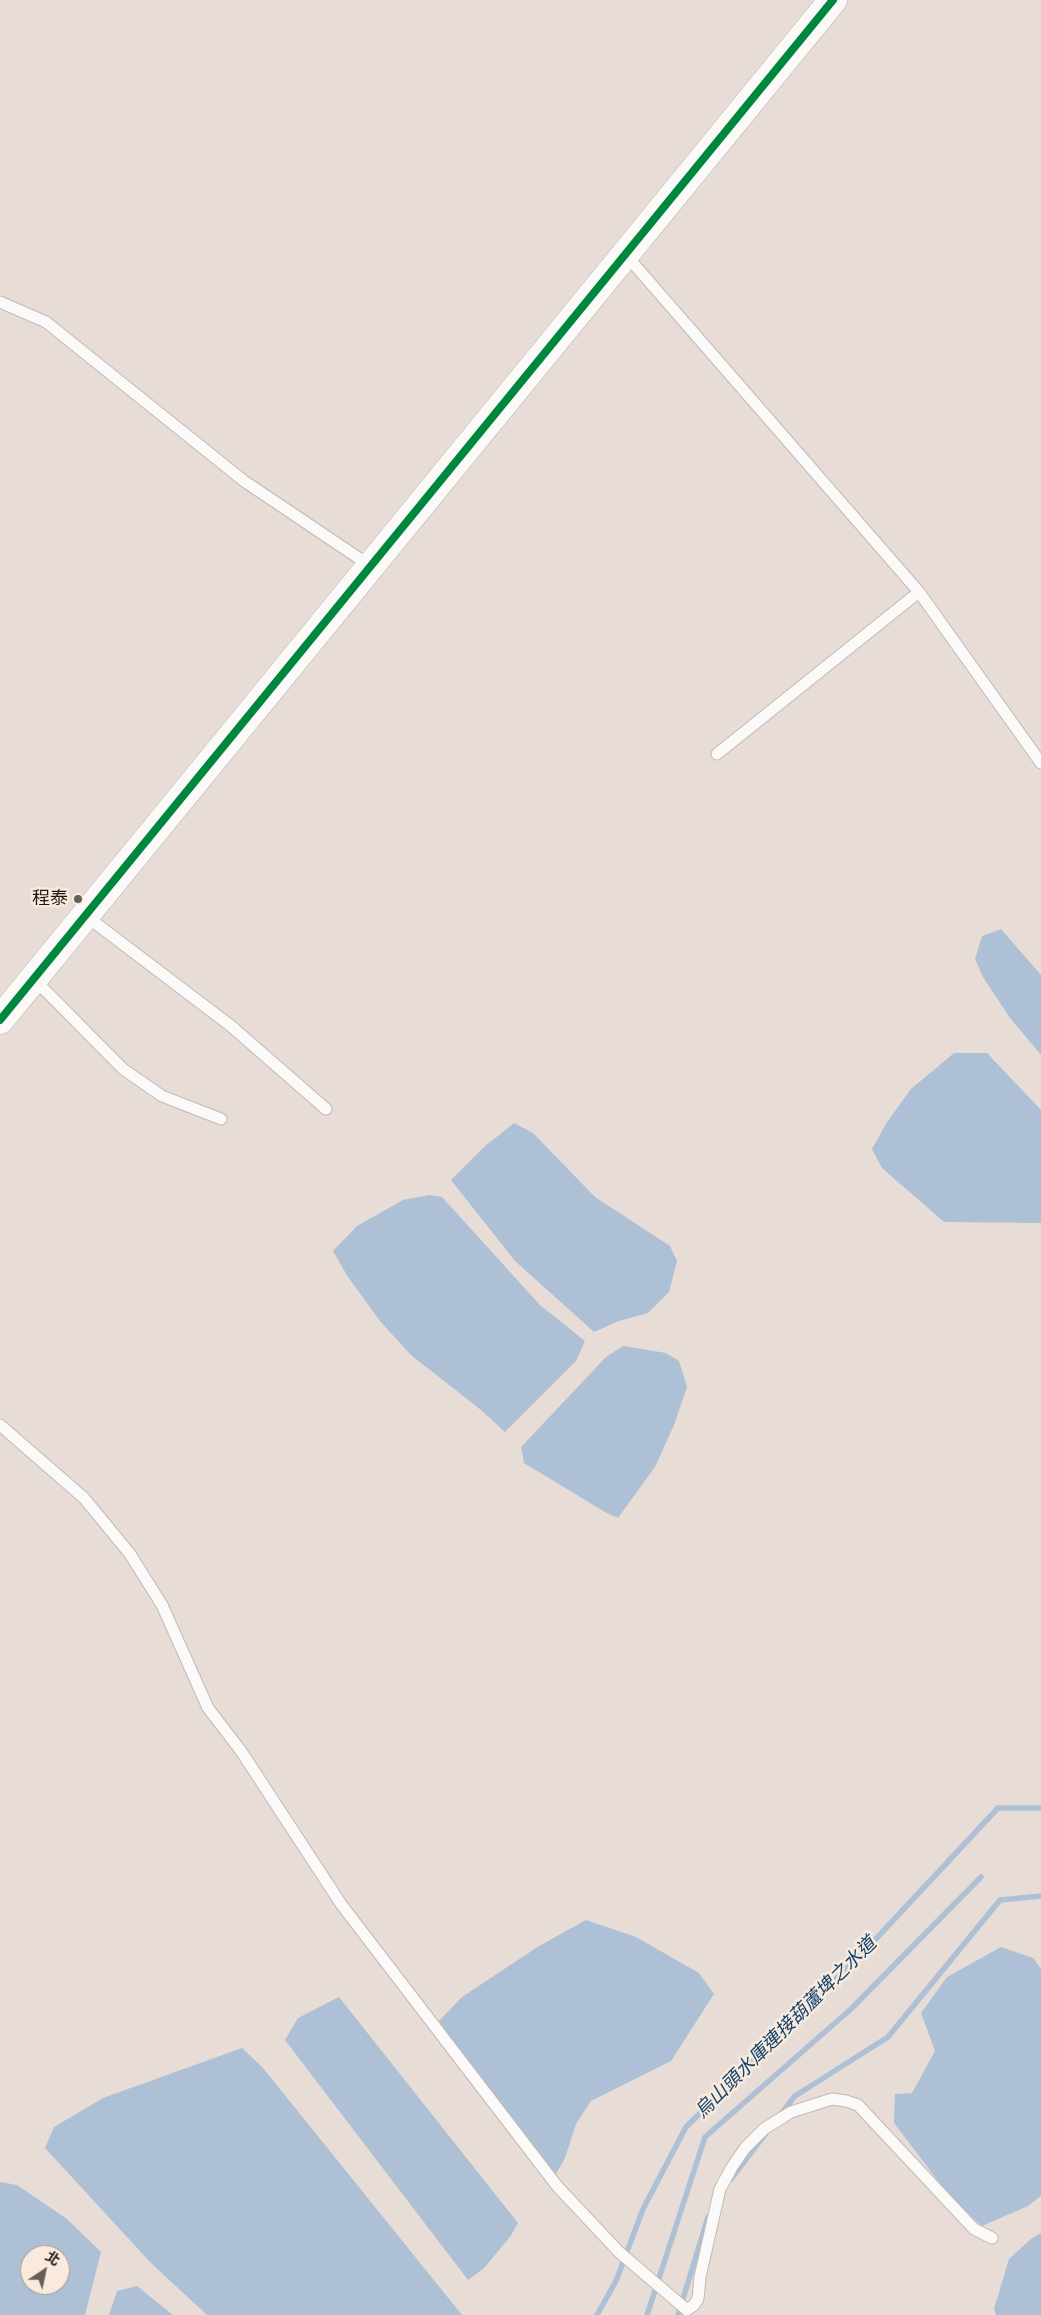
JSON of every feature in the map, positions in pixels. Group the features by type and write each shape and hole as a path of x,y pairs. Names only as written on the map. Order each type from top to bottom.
{"street":[{"path":"0,1020 369,565 626,255 832,0"}],"lane":[{"path":"626,255 919,592 1040,761"},
{"path":"0,302 46,322 244,481 369,565"},
{"path":"717,754 919,592"},
{"path":"86,916 231,1026 326,1110"},
{"path":"34,978 123,1069 162,1096 221,1119"},
{"path":"0,1425 84,1498 130,1554 162,1605 208,1708 241,1751 341,1904 557,2186 619,2252 687,2310 698,2299 700,2277 720,2189 745,2148 764,2129 790,2112 832,2099 858,2105 974,2229 992,2238"}],"water":[{"path":"1001,929 1041,975 1041,1055 1010,1018 983,977 975,959 982,936"},
{"path":"954,1053 987,1053 1041,1110 1041,1223 944,1222 882,1168 872,1149 887,1122 911,1089"},
{"path":"514,1123 533,1133 595,1197 670,1246 677,1261 669,1292 648,1313 619,1321 594,1332 515,1261 451,1180 484,1147"},
{"path":"429,1195 442,1197 540,1305 585,1341 576,1361 505,1432 481,1410 411,1355 380,1321 348,1277 333,1251 357,1226 403,1200"},
{"path":"623,1346 666,1353 679,1361 687,1387 674,1425 655,1467 618,1518 524,1463 521,1447 606,1357"},
{"path":"586,1920 636,1937 699,1973 714,1994 671,2061 591,2101 576,2124 565,2158 551,2183 469,2082 439,2021 462,1997 539,1946"},
{"path":"1001,1947 1033,1958 1041,1969 1041,2196 1028,2206 982,2226 954,2202 894,2123 895,2094 912,2093 935,2051 921,2013 947,1977"},
{"path":"339,1997 518,2223 510,2237 484,2268 468,2280 285,2040 298,2018"},
{"path":"242,2048 263,2068 462,2315 207,2315 151,2263 45,2148 54,2127 103,2098"},
{"path":"0,2182 17,2185 67,2219 101,2252 85,2315 0,2315"},
{"path":"1041,2233 1041,2315 996,2315 994,2309 1009,2259 1032,2238"},
{"path":"137,2286 173,2315 109,2315 117,2291"}],"waterway":[{"name":"烏山頭水庫連接葫蘆埤之水道","path":"597,2315 616,2281 643,2209 686,2127 873,1942 998,1808 1041,1808"},
{"path":"647,2315 705,2137 851,2009 981,1877"},
{"name":"烏山頭水庫連接葫蘆埤之水道","path":"781,2114 795,2096 888,2037 1000,1900 1041,1896"},
{"name":"烏山頭水庫連接葫蘆埤之水道","path":"731,2179 766,2133"},
{"name":"烏山頭水庫連接葫蘆埤之水道","path":"678,2315 708,2217"}],"cycle path":[{"path":"0,1020 833,0"}],"place":[{"name":"程泰","path":"78,899"}]}
